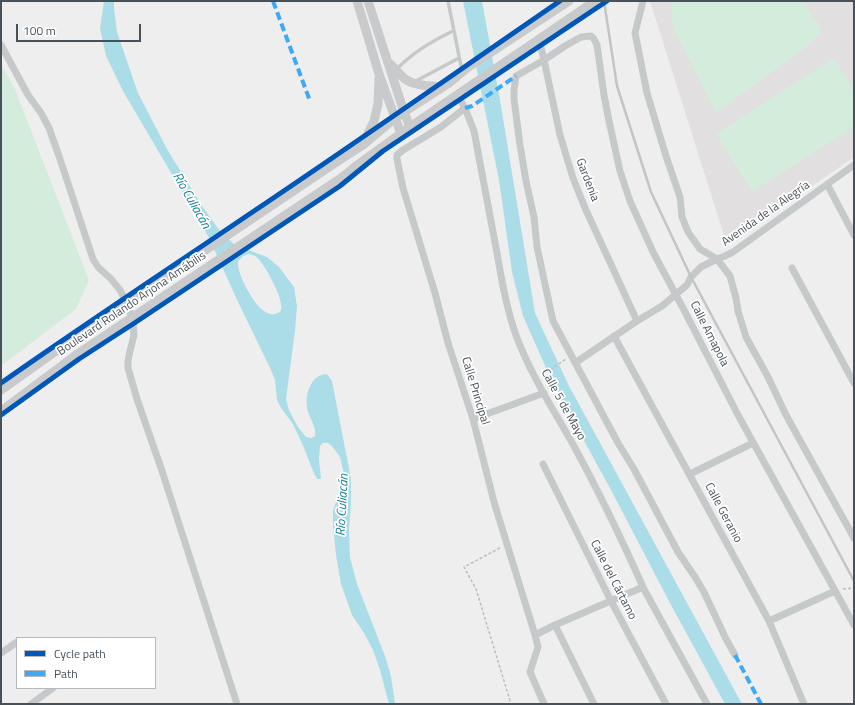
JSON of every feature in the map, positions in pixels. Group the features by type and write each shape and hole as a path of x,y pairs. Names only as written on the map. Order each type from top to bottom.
{"main road":[{"path":"357,1 379,74 401,134"},
{"path":"368,1 410,127"},
{"name":"Boulevard Rolando Arjona Amábilis","path":"1,390 70,341 363,145 404,112 568,1"},
{"name":"Boulevard Rolando Arjona Amábilis","path":"1,410 76,355 344,176 410,127 595,1"},
{"path":"374,57 385,53"},
{"path":"388,62 405,79 412,83 442,87"},
{"path":"363,145 374,121 378,104 380,84 379,74"}],"street":[{"path":"643,1 635,32 647,93 680,197 682,217 688,232 700,249 717,259 730,276 746,337 768,377 786,415 854,538"},
{"name":"Calle Amapola","path":"544,60 581,37 591,36 594,39 597,46 604,95 620,171 626,189 653,252 753,443 854,625"},
{"name":"Gardenia","path":"539,39 560,135 572,178 638,321"},
{"path":"1,45 28,95 41,113 49,128 60,156 92,259 120,290 131,315 134,335 128,361 128,368 237,704"},
{"path":"544,60 516,76 514,90 516,114 525,174 534,217 537,247 553,321 678,552 704,592 735,655"},
{"name":"Calle 5 de Mayo","path":"457,95 465,108 474,131 504,291 509,313 518,340 525,357 596,488 645,591 707,704"},
{"name":"Calle Principal","path":"465,108 441,127 409,146 397,155 397,159 403,188 435,293 448,343 473,420 494,502 535,635 538,647 530,672 544,704"},
{"name":"Avenida de la Alegría","path":"575,363 614,336 662,306 687,285 691,277 702,268 733,252 854,165"},
{"path":"827,184 854,235"},
{"path":"792,268 854,384"},
{"name":"Calle Geranio","path":"614,336 769,621 804,704"},
{"path":"473,420 544,393"},
{"path":"690,474 753,443"},
{"name":"Calle del Cártamo","path":"543,464 611,601 666,704"},
{"path":"535,635 643,587"},
{"path":"769,621 835,591"},
{"path":"555,625 594,704"},
{"path":"1,653 16,643"},
{"path":"31,704 52,689"}],"lane":[{"path":"448,1 459,58 465,70"},
{"path":"396,70 406,60 435,39 454,31"},
{"path":"412,83 459,58"}],"path":[{"path":"544,375 566,359"},
{"path":"507,545 464,567 476,589 511,704"},
{"path":"835,591 854,588"}],"shaded area":[{"path":"650,1 854,1 854,157 727,245"}],"green space":[{"path":"673,1 803,1 815,21 817,20 821,33 812,43 716,113 675,32 671,15"},
{"path":"834,58 854,90 854,127 752,192 716,134"},
{"path":"1,64 15,89 89,280 76,309 1,366"}],"water":[{"name":"Río Culiacán","path":"104,1 114,1 117,32 138,93 167,149 202,206 220,231 235,245 267,257 279,267 294,287 297,306 286,399 289,410 298,427 306,437 311,438 315,436 315,433 307,408 309,388 317,377 323,375 327,374 332,381 351,479 349,529 350,557 357,584 385,656 391,676 395,704 389,704 373,650 352,615 341,584 333,524 333,511 342,489 344,474 340,457 332,446 328,443 323,443 320,446 319,459 321,478 317,479 293,424 277,400 275,380 271,370 208,236 123,91 106,56 100,28","holes":["249,254 259,259 268,272 277,290 281,305 281,310 278,313 270,314 260,308 244,283 240,274 238,261 243,256"]},
{"path":"463,1 482,1 535,313 568,384 742,704 725,704 554,386 523,316 512,272 499,180"}],"railway":[{"path":"604,1 617,86 651,192 691,277 854,581"}],"marked path":[{"path":"273,1 310,101"},
{"path":"465,108 472,106 516,76"},
{"path":"735,655 761,704"}],"cycle path":[{"path":"1,383 331,159 560,1"},
{"path":"1,415 79,359 340,186 383,151 607,1"}]}
